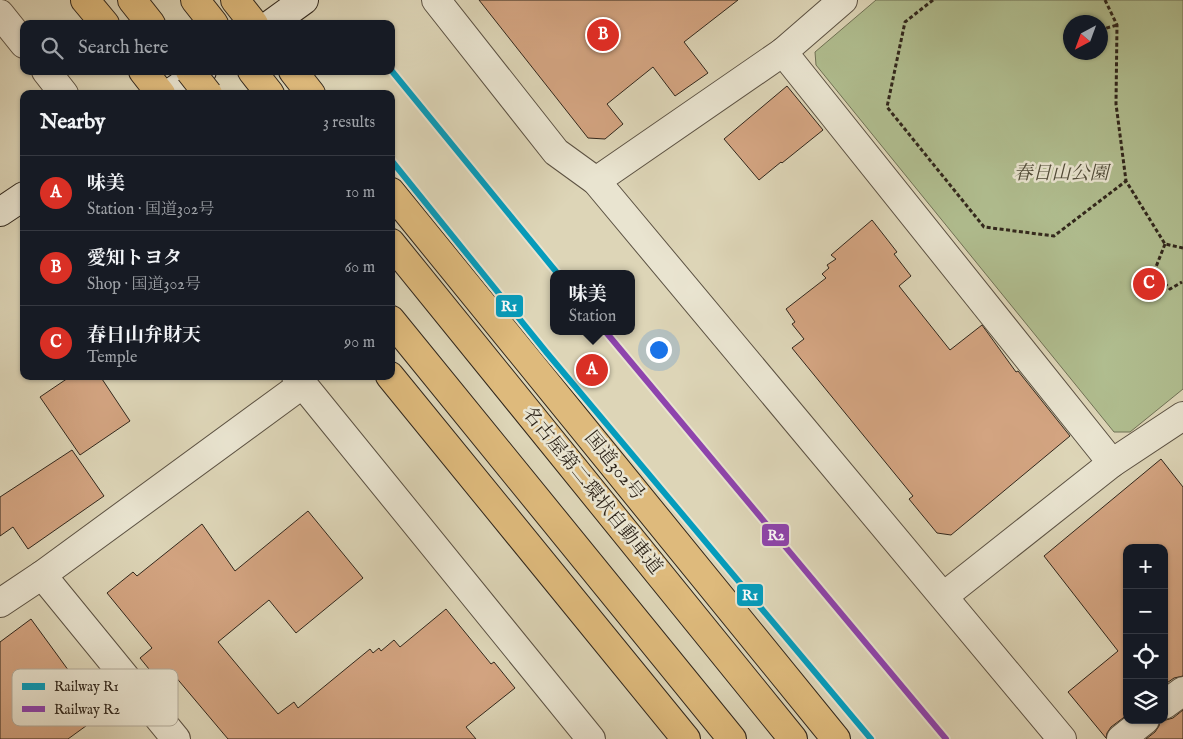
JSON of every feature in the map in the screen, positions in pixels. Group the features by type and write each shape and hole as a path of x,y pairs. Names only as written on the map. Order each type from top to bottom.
{"highway":[{"path":"86,0 102,20"},
{"path":"132,0 148,20"},
{"path":"194,0 211,20"},
{"path":"235,0 251,20"},
{"path":"146,75 159,90"},
{"path":"193,75 205,90"},
{"path":"255,75 267,90"},
{"path":"296,75 308,90"},
{"name":"国道302号","path":"395,197 836,739"},
{"name":"名古屋第二環状自動車道","path":"395,248 794,739"},
{"path":"395,325 732,739"},
{"path":"393,380 686,739"}],"street":[{"path":"276,20 304,0"},
{"path":"436,0 556,152 596,181 1062,739"},
{"path":"596,181 783,52 843,0"},
{"path":"0,14 20,39"},
{"path":"783,52 1112,462"},
{"path":"49,75 61,90"},
{"path":"175,90 196,75"},
{"path":"0,212 20,199"},
{"path":"0,604 308,385 591,739"},
{"path":"944,596 1112,462 1182,418"},
{"path":"42,575 119,669"},
{"path":"1168,702 1183,690"},
{"path":"1121,739 1140,724"},
{"path":"165,726 176,739"}],"path":[{"path":"933,0 905,22 887,107 984,227 1054,236 1126,181"},
{"path":"1105,0 1117,24 1116,104 1126,181 1165,244 1183,248"},
{"path":"1108,27 1117,24"},
{"path":"1165,244 1154,272 1170,290 1182,282"}],"green space":[{"name":"春日山公園","path":"876,0 1183,0 1183,389 1130,432 1114,432 816,65 815,52"}],"building":[{"path":"479,0 738,0 684,42 708,73 675,96 653,67 607,104 623,124 605,139 588,138"},
{"path":"787,86 823,130 759,180 724,139"},
{"path":"872,220 897,252 894,254 911,276 899,286 950,350 982,325 1016,372 1018,371 1070,436 951,535 937,533 909,499 913,496 792,348 804,339 792,324 795,322 786,309 826,278 822,274 829,268 827,265 836,259 831,255"},
{"path":"65,380 103,380 130,421 80,455 40,397"},
{"path":"72,450 104,496 28,549 13,527 0,536 0,497"},
{"path":"1161,459 1183,487 1183,676 1174,678 1168,682 1168,544 1123,544 1123,718 1111,727 1106,738 1068,692 1118,651 1044,556"},
{"path":"308,511 363,578 296,633 269,600 218,642 278,714 294,702 298,708 370,649 373,653 379,648 381,651 394,640 400,647 446,609 491,664 494,662 515,688 466,727 476,739 228,739 178,680 178,669 149,669 140,658 152,648 107,593 133,572 137,576 202,524 235,571"},
{"path":"31,619 67,669 12,669 12,726 86,726 68,739 0,739 0,642"},
{"path":"1183,710 1183,739 1146,739 1155,732 1159,724 1168,724 1168,719"}],"rail line":[{"name":"R1","path":"395,75 555,270"},
{"name":"R1","path":"395,165 547,353 871,739"},
{"name":"R2","path":"608,335 946,739"}],"place":[{"name":"愛知トヨタ","path":"603,35"},
{"name":"春日山弁財天","path":"1149,284"},
{"name":"味美","path":"592,370"}]}
